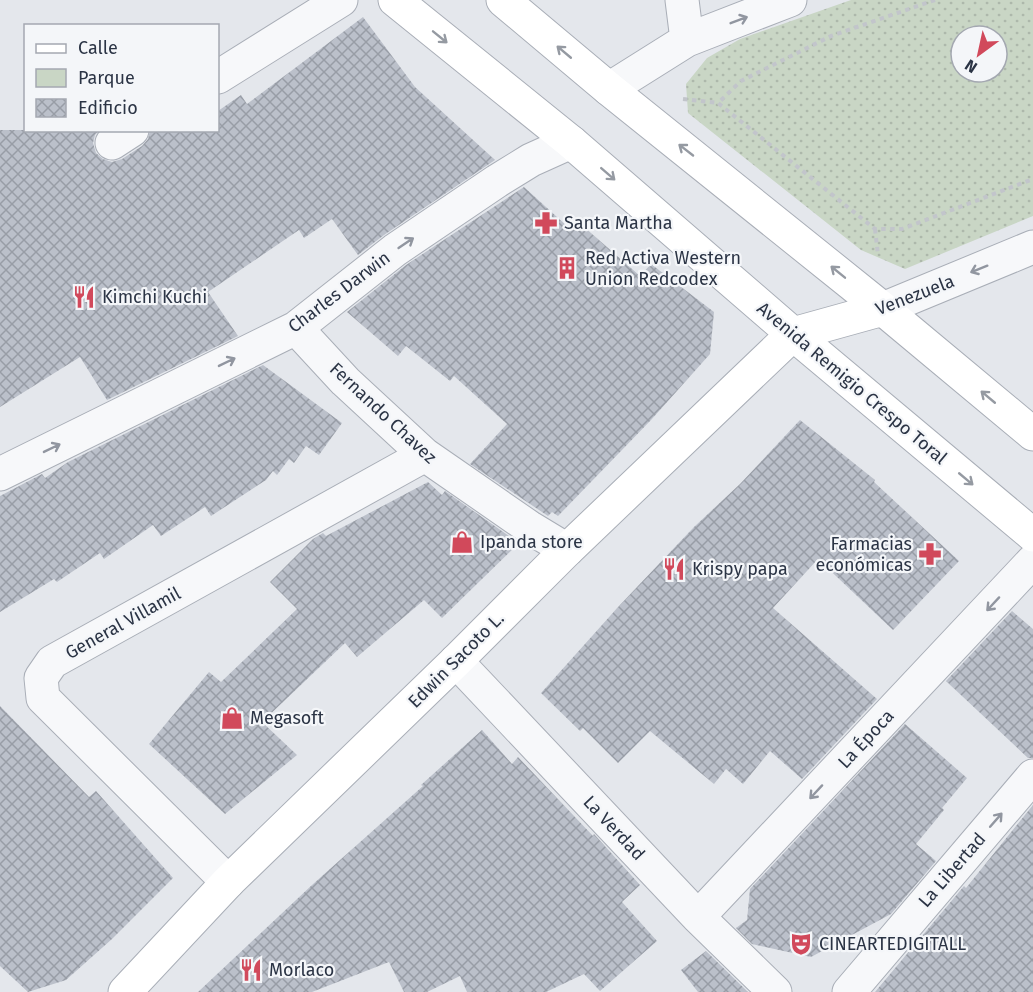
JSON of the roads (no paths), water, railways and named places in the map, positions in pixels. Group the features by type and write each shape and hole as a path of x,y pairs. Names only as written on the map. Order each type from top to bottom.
{"main road":[{"name":"Avenida Remigio Crespo Toral","path":"395,0 571,142 793,334 1033,535"},
{"path":"503,0 1033,434"},
{"name":"Venezuela","path":"793,334 883,309"},
{"name":"Edwin Sacoto L.","path":"124,992 228,882 567,550 793,334"}],"street":[{"path":"219,76 341,0"},
{"path":"682,0 687,39"},
{"path":"609,89 687,39 790,0"},
{"name":"Charles Darwin","path":"0,474 296,328 395,250 497,181 531,160 571,142"},
{"name":"Venezuela","path":"883,309 1033,247"},
{"name":"Fernando Chavez","path":"296,328 345,381 425,456 567,550"},
{"name":"General Villamil","path":"228,882 43,698 41,678 52,662 425,456"},
{"name":"La Época","path":"698,917 1033,561"},
{"name":"La Verdad","path":"456,661 698,917 775,992"},
{"name":"La Libertad","path":"849,992 1033,776"}],"place":[{"name":"Santa Martha","path":"546,223"},
{"name":"Red Activa Western Union Redcodex","path":"567,268"},
{"name":"Kimchi Kuchi","path":"84,297"},
{"name":"Ipanda store","path":"462,542"},
{"name":"Farmacias económicas","path":"930,554"},
{"name":"Krispy papa","path":"674,569"},
{"name":"Megasoft","path":"232,718"},
{"name":"CINEARTEDIGITALL","path":"801,944"},
{"name":"Morlaco","path":"251,970"}]}
